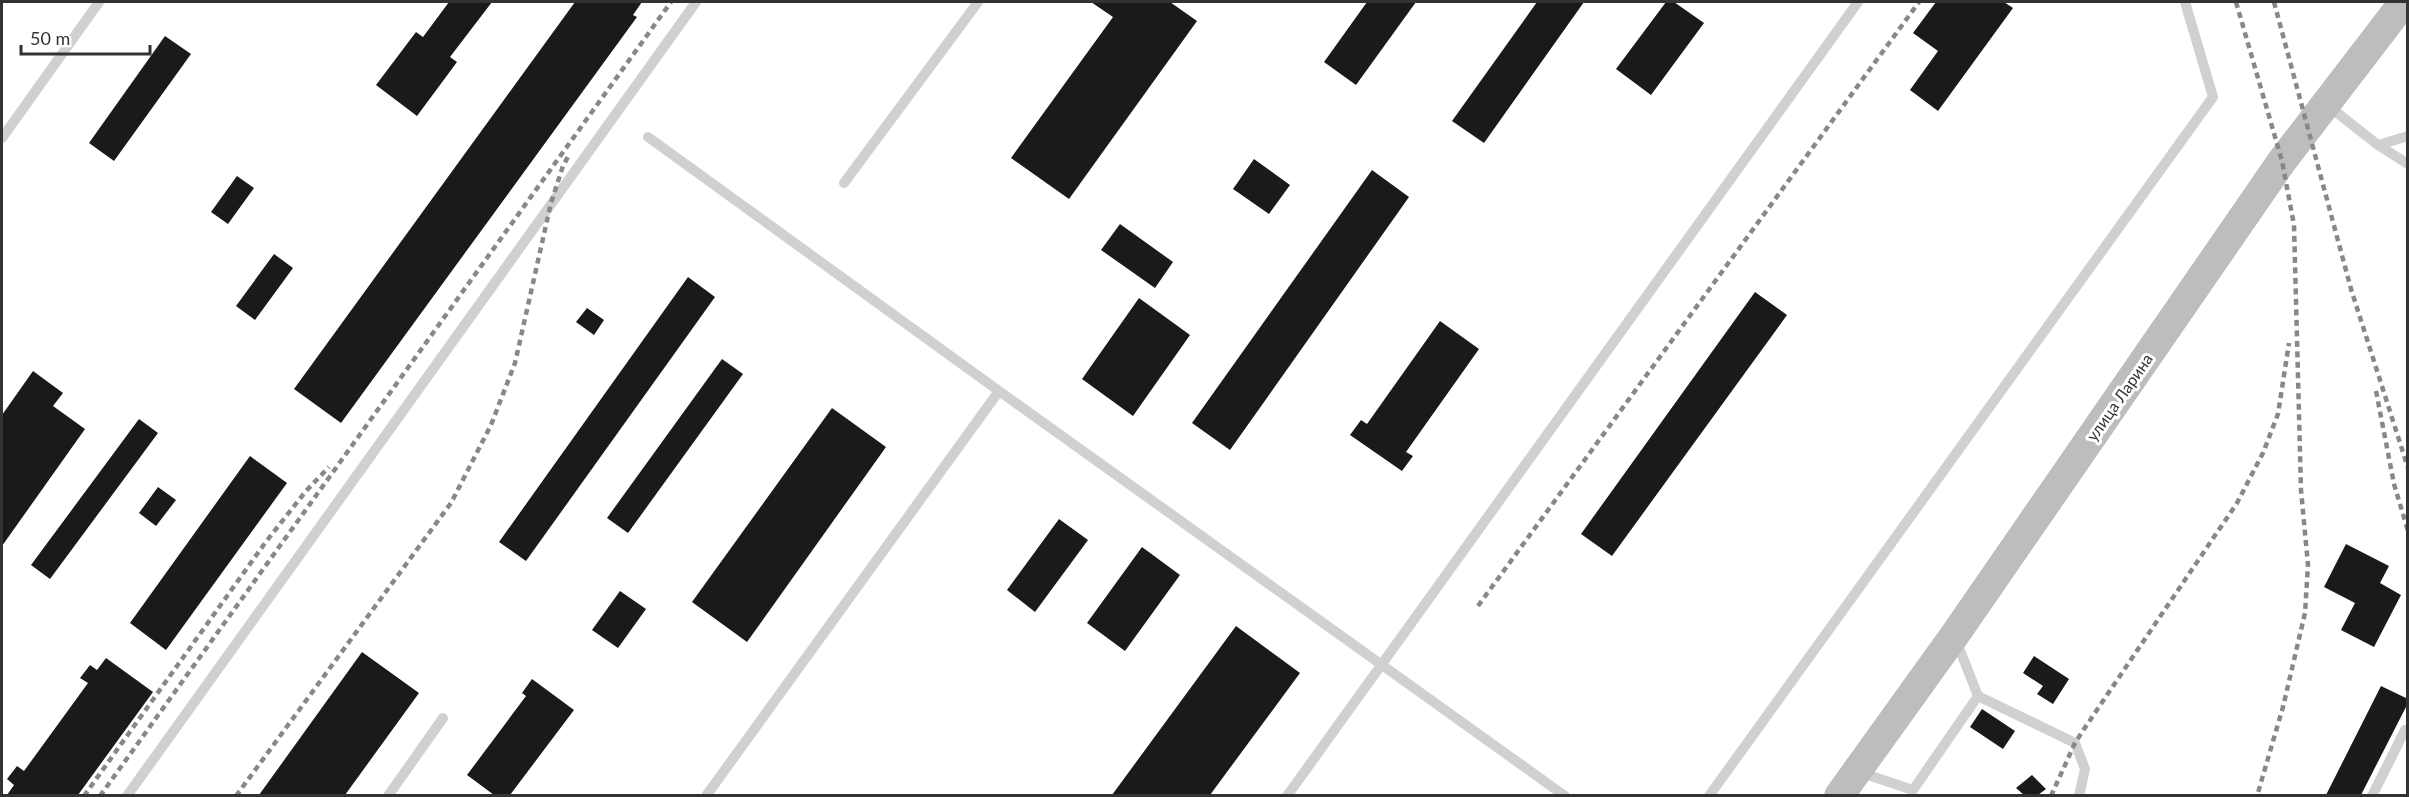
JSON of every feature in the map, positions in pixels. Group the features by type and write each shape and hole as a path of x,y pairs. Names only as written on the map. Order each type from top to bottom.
{"street":[{"name":"улица Ларина","path":"1839,795 1954,636 2282,161 2404,2"}],"lane":[{"path":"2,138 99,2"},
{"path":"127,795 696,2"},
{"path":"844,183 978,2"},
{"path":"1287,795 1858,2"},
{"path":"1709,795 2213,97 2185,2"},
{"path":"2326,104 2378,145 2408,164"},
{"path":"648,136 1381,666 1564,795"},
{"path":"2378,145 2408,136"},
{"path":"706,795 999,391"},
{"path":"1954,636 1978,696 2075,743 2085,769 2079,795"},
{"path":"1856,771 1913,790 1978,696"},
{"path":"388,795 443,718"},
{"path":"2372,795 2404,730"}],"building":[{"path":"449,2 492,2 450,57 457,62 417,116 376,85 416,32 423,37"},
{"path":"575,2 642,2 633,15 637,17 341,423 294,389"},
{"path":"1091,2 1170,2 1197,21 1069,199 1011,158 1113,17"},
{"path":"1367,2 1416,2 1356,85 1324,62"},
{"path":"1537,2 1584,2 1484,143 1452,121"},
{"path":"1666,2 1674,2 1704,23 1651,95 1616,69"},
{"path":"1936,2 2004,2 2013,8 1938,111 1910,90 1938,51 1913,33"},
{"path":"165,36 191,54 114,161 89,143"},
{"path":"1254,159 1290,185 1269,214 1233,189"},
{"path":"1372,170 1409,197 1230,450 1192,423"},
{"path":"237,176 254,188 228,224 211,212"},
{"path":"1120,224 1173,262 1155,288 1101,250"},
{"path":"274,254 293,268 255,320 236,306"},
{"path":"688,277 715,297 526,561 499,542"},
{"path":"1755,292 1787,315 1612,556 1581,534"},
{"path":"1139,298 1190,335 1133,416 1082,379"},
{"path":"587,308 604,320 594,335 576,322"},
{"path":"1440,321 1479,349 1406,452 1413,456 1402,471 1350,435 1361,420 1367,424"},
{"path":"722,359 743,374 628,533 607,518"},
{"path":"33,371 63,393 53,406 85,429 2,546 2,415"},
{"path":"832,408 886,447 747,642 692,602"},
{"path":"139,419 158,433 50,579 31,565"},
{"path":"250,456 287,483 166,650 130,623"},
{"path":"158,487 176,500 156,526 139,513"},
{"path":"1059,519 1088,540 1035,612 1007,590"},
{"path":"2346,544 2389,566 2380,583 2401,595 2374,647 2341,630 2355,603 2324,587"},
{"path":"1142,547 1180,575 1125,651 1087,623"},
{"path":"620,591 646,609 618,648 592,630"},
{"path":"1236,626 1300,673 1210,795 1112,795"},
{"path":"362,652 419,693 345,795 259,795"},
{"path":"2034,656 2069,679 2053,704 2037,694 2043,686 2023,673"},
{"path":"106,658 153,692 78,795 7,795 14,785 7,779 17,766 24,771 88,683 80,678 90,665 97,670"},
{"path":"532,679 574,710 510,795 494,795 467,775 526,696 522,693"},
{"path":"2381,686 2408,699 2408,703 2361,795 2326,795"},
{"path":"1982,709 2015,731 2003,749 1970,727"},
{"path":"2032,775 2046,789 2038,795 2024,795 2016,788"}],"railway":[{"path":"100,796 671,2"},
{"path":"1478,606 1919,2"},
{"path":"2236,2 2282,161 2294,225 2301,490 2308,565 2305,613 2283,707 2257,796"},
{"path":"2274,2 2351,289 2408,468"},
{"path":"236,796 451,503 491,425 515,363 551,203 569,155"},
{"path":"2051,796 2075,743 2237,503 2263,453 2278,414 2289,343"},
{"path":"2376,391 2394,484 2408,531"},
{"path":"84,796 265,543 306,491 329,467"}]}
